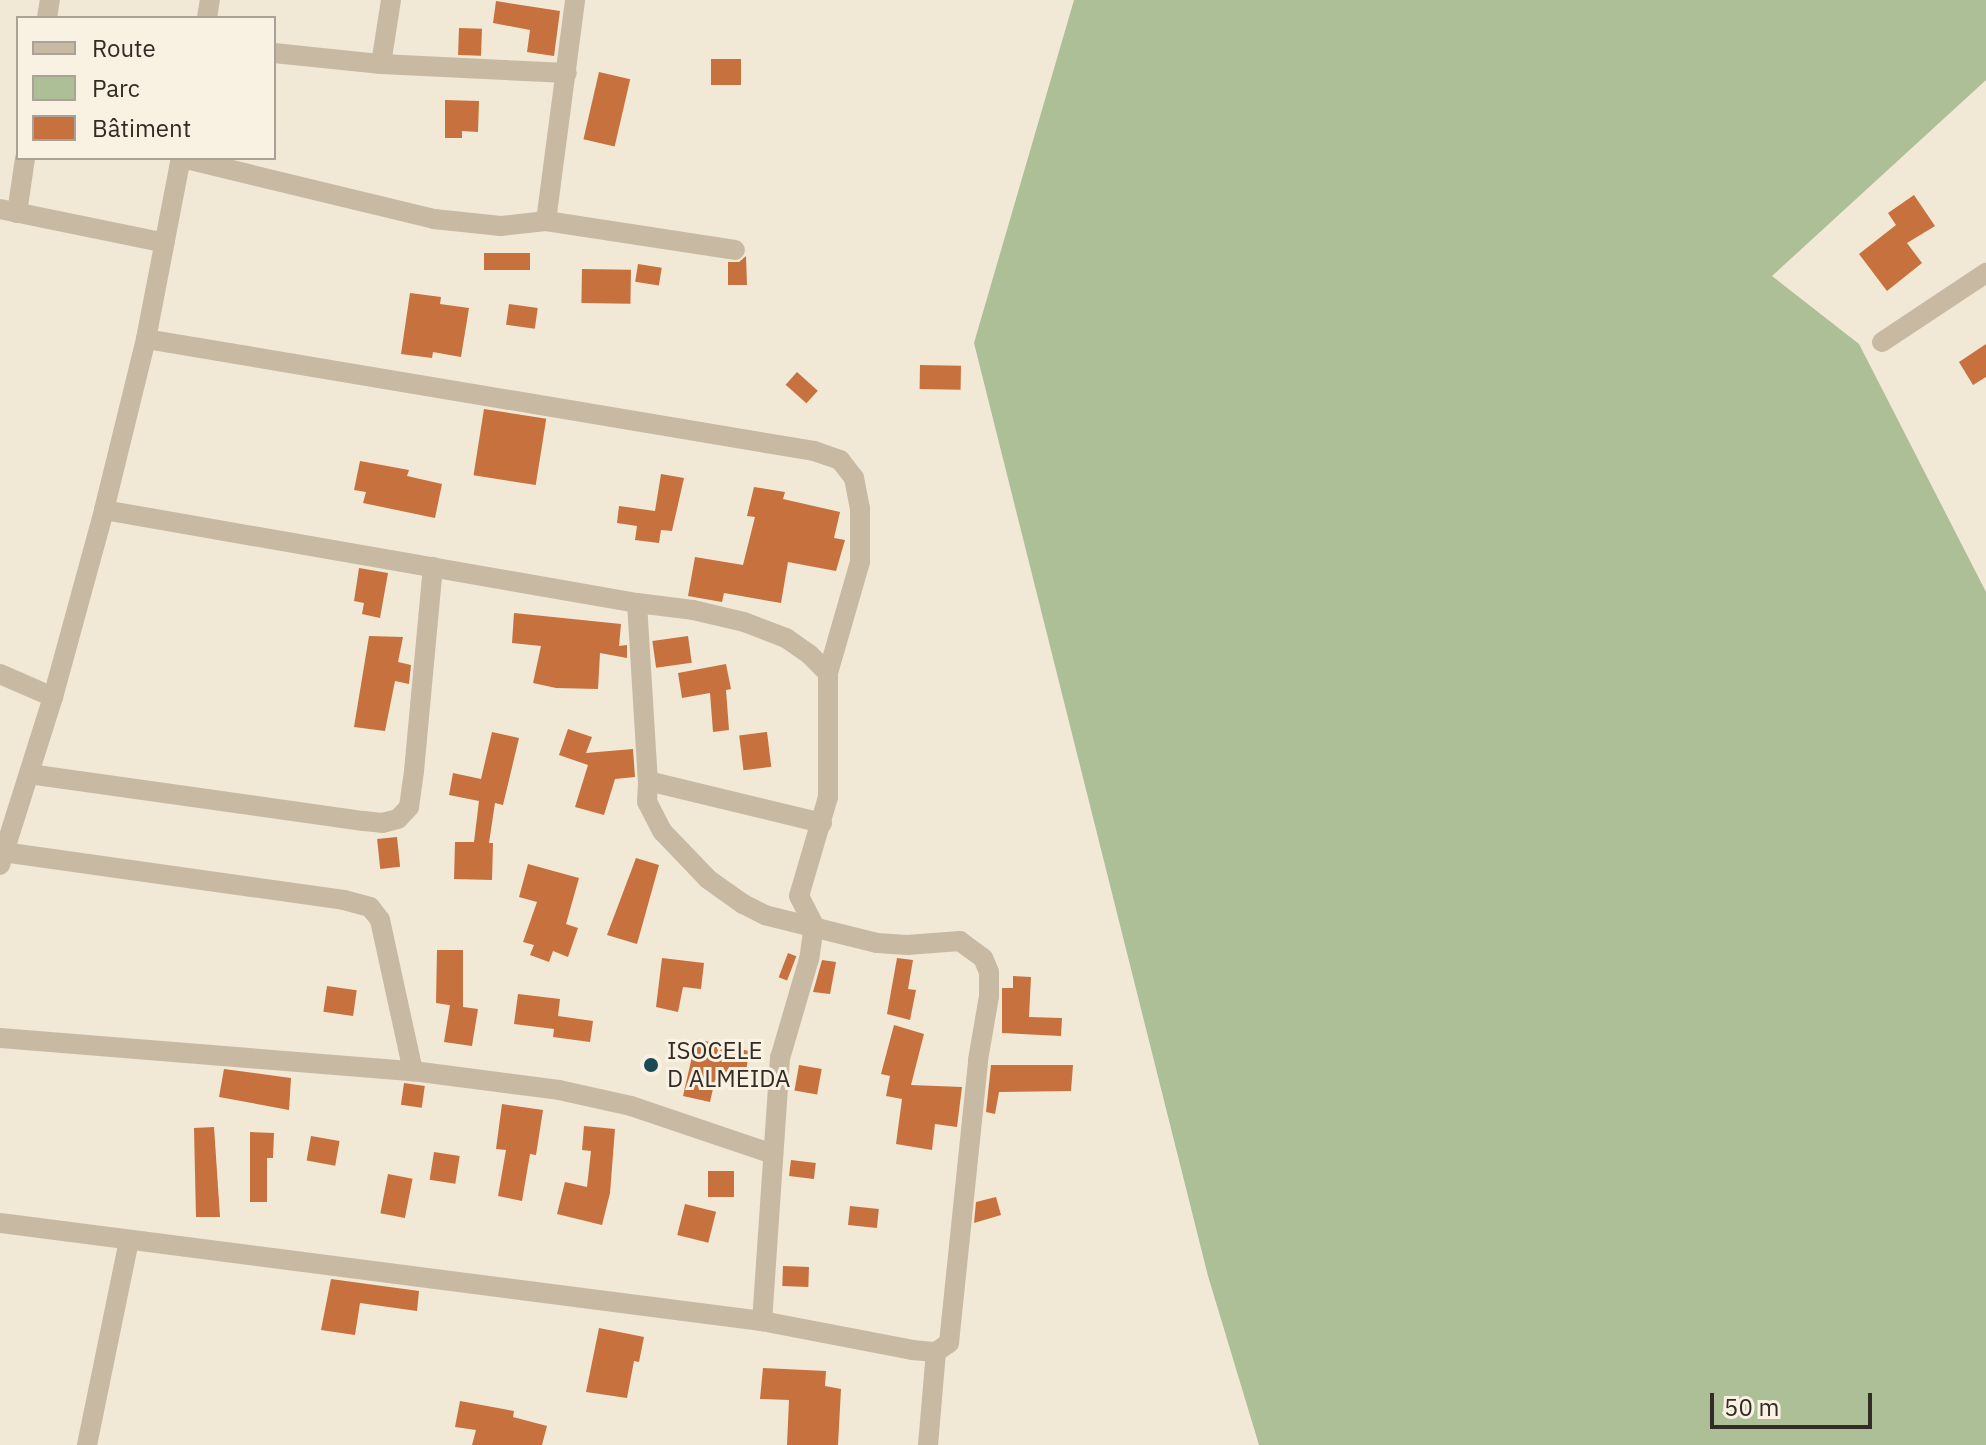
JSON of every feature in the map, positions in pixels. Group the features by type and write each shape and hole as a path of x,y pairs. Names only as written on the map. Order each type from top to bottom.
{"street":[{"path":"381,64 391,0"},
{"path":"546,221 575,0"},
{"path":"276,53 381,64 567,73"},
{"path":"24,160 8,211 165,243"},
{"path":"182,160 146,339 104,510 53,697 2,858 344,900 370,907 380,920 413,1071"},
{"path":"190,160 434,219 501,226 546,221 735,250"},
{"path":"1882,342 1986,273"},
{"path":"146,339 814,451 840,460 854,478 860,508 860,562 828,673 830,765 822,823 799,896 814,925 809,959 780,1058 762,1321"},
{"path":"104,510 637,603 693,610 744,622 786,638 828,673"},
{"path":"29,774 352,820 382,823 398,819 409,807 414,771 433,567"},
{"path":"0,1223 762,1321 912,1350 936,1352 949,1343 989,972 983,958 960,941 907,945 877,943 765,915 708,879 662,831 647,802 637,603"},
{"path":"0,674 53,697"},
{"path":"648,781 822,823"},
{"path":"0,1038 413,1071 559,1090 617,1103 773,1154"},
{"path":"87,1445 129,1240"},
{"path":"928,1445 936,1352"}],"green space":[{"path":"1074,0 1986,0 1986,80 1772,276 1859,344 1986,592 1986,1445 1259,1445 1208,1276 974,343"}],"building":[{"path":"496,1 560,11 554,56 527,52 530,30 493,23"},
{"path":"459,28 482,29 481,56 458,55"},
{"path":"711,59 741,59 741,85 711,85"},
{"path":"599,72 630,79 615,146 583,139"},
{"path":"445,100 479,101 478,132 462,131 462,138 445,138"},
{"path":"1914,195 1935,226 1907,243 1922,263 1887,291 1859,254 1896,225 1888,213"},
{"path":"484,253 530,253 530,270 484,270"},
{"path":"746,256 747,285 728,285 728,262 739,262"},
{"path":"638,264 662,268 659,286 635,282"},
{"path":"582,269 631,270 630,304 581,303"},
{"path":"410,293 441,297 440,304 469,308 461,357 433,352 432,358 401,354"},
{"path":"509,304 538,308 535,329 506,325"},
{"path":"1986,344 1986,377 1973,385 1959,362"},
{"path":"920,365 961,366 961,390 920,389"},
{"path":"797,372 818,391 806,403 786,385"},
{"path":"484,409 546,419 536,485 474,475"},
{"path":"360,461 409,470 407,476 442,484 435,518 363,503 366,492 354,490"},
{"path":"661,474 684,478 672,531 661,530 659,543 635,540 637,526 617,523 619,506 655,511"},
{"path":"754,487 785,492 783,499 840,512 834,538 845,540 836,571 788,562 781,603 724,593 722,602 688,596 695,557 743,565 755,517 747,516"},
{"path":"359,568 388,573 380,618 362,614 364,603 354,601"},
{"path":"514,613 621,624 619,646 627,645 627,658 600,653 598,689 556,688 533,683 541,646 512,643"},
{"path":"369,636 403,637 398,662 411,665 409,684 395,681 385,731 354,727"},
{"path":"688,636 692,663 656,668 652,641"},
{"path":"726,664 731,689 726,690 729,730 713,732 710,693 682,698 678,673"},
{"path":"568,729 592,737 586,753 633,749 635,777 615,779 604,815 575,807 588,765 559,755"},
{"path":"492,732 519,738 503,805 495,803 489,843 493,843 492,880 454,879 455,842 474,842 479,801 449,795 453,773 481,779"},
{"path":"767,732 771,767 743,770 739,735"},
{"path":"397,837 400,867 380,869 377,839"},
{"path":"636,858 659,865 637,944 607,935"},
{"path":"528,864 579,878 566,924 578,928 568,957 553,951 549,962 530,955 534,945 523,942 537,902 519,897"},
{"path":"437,950 463,950 463,1007 478,1009 472,1046 444,1042 450,1005 436,1003"},
{"path":"788,953 796,956 787,980 779,977"},
{"path":"662,958 704,963 701,989 683,987 678,1012 656,1007"},
{"path":"897,958 913,960 908,989 916,990 910,1020 887,1014"},
{"path":"822,960 836,962 830,994 813,992"},
{"path":"1013,976 1031,977 1029,1017 1062,1018 1061,1036 1002,1033 1002,988 1013,988"},
{"path":"327,986 357,990 353,1016 323,1012"},
{"path":"518,994 560,999 558,1016 593,1021 590,1042 553,1037 554,1029 514,1024"},
{"path":"894,1025 924,1034 911,1085 962,1087 957,1127 935,1124 932,1150 896,1144 902,1099 886,1096 890,1076 881,1074"},
{"path":"696,1039 749,1051 744,1086 715,1080 710,1102 683,1096"},
{"path":"799,1065 822,1069 817,1095 794,1091"},
{"path":"991,1065 1073,1065 1071,1091 999,1092 995,1114 986,1112"},
{"path":"224,1069 291,1078 289,1110 219,1097"},
{"path":"404,1083 425,1086 422,1108 401,1105"},
{"path":"502,1104 543,1110 536,1155 530,1154 522,1201 498,1196 506,1150 496,1149"},
{"path":"584,1126 615,1129 610,1193 602,1225 557,1214 565,1182 587,1187 591,1151 582,1150"},
{"path":"214,1127 220,1217 196,1217 194,1128"},
{"path":"250,1132 274,1133 273,1158 267,1158 267,1202 250,1202"},
{"path":"311,1136 340,1141 335,1166 307,1161"},
{"path":"434,1152 460,1156 455,1184 430,1180"},
{"path":"791,1160 816,1163 814,1179 789,1176"},
{"path":"708,1171 734,1171 734,1197 708,1197"},
{"path":"388,1174 413,1179 405,1218 380,1213"},
{"path":"996,1197 1001,1215 974,1223 976,1202"},
{"path":"685,1204 716,1212 708,1243 677,1235"},
{"path":"850,1206 879,1209 877,1228 848,1225"},
{"path":"783,1266 809,1267 808,1287 782,1286"},
{"path":"331,1279 419,1291 417,1311 360,1303 355,1335 321,1330"},
{"path":"599,1328 644,1337 639,1362 634,1361 627,1398 586,1392"},
{"path":"763,1368 826,1371 825,1386 841,1389 838,1445 787,1445 789,1400 760,1399"},
{"path":"460,1401 514,1411 513,1417 547,1426 542,1445 472,1445 476,1430 455,1427"}],"place":[{"name":"ISOCELE D ALMEIDA","path":"651,1065"}]}
